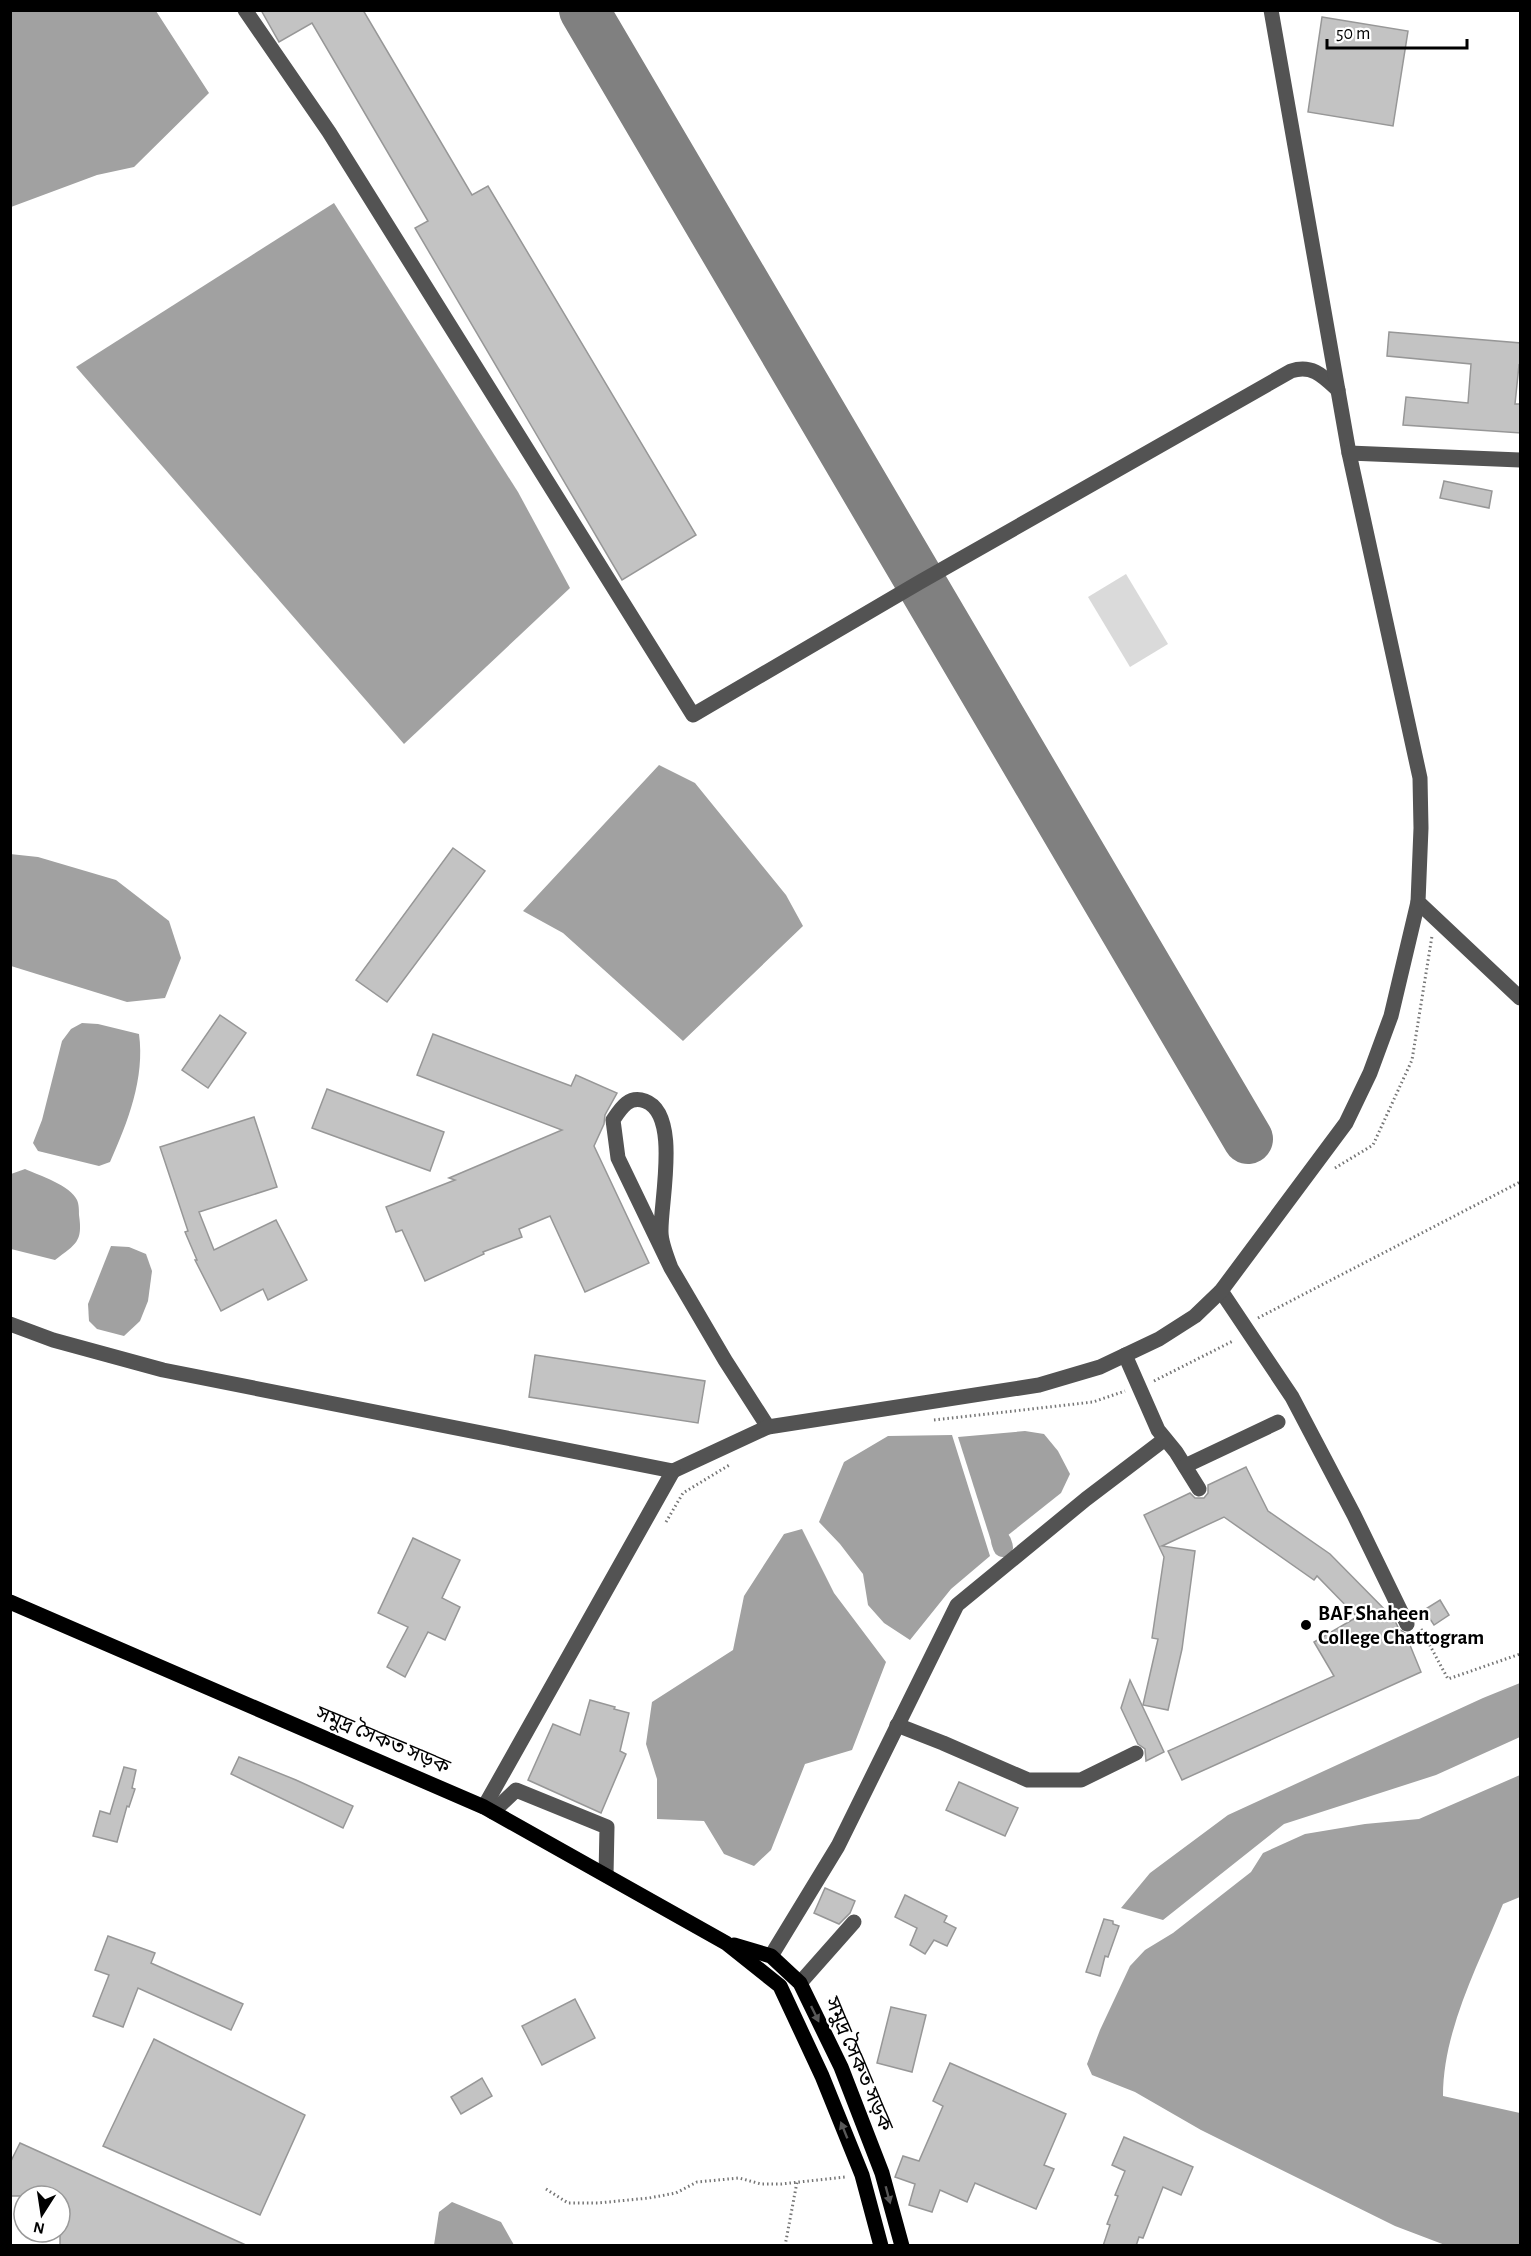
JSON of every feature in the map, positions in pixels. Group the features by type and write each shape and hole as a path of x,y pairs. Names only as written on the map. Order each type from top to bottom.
{"main road":[{"name":"সমুদ্র সৈকত সড়ক","path":"10,1602 488,1809 726,1943 780,1986 822,2076 862,2175 881,2246"},
{"name":"সমুদ্র সৈকত সড়ক","path":"726,1943 771,1956 800,1983 841,2067 882,2174 902,2246"}],"street":[{"path":"245,10 329,132 693,715 930,576 1291,371 1301,368 1316,371 1338,390"},
{"path":"10,1324 53,1340 164,1370 673,1471 768,1427 1039,1385 1100,1367 1159,1339 1195,1316 1221,1291 1346,1123 1370,1073 1391,1016 1418,902 1421,828 1420,778 1349,453 1271,10"},
{"path":"1349,453 1521,460"},
{"path":"1418,902 1521,998"},
{"path":"670,1268 661,1233 668,1170 664,1134 659,1112 651,1103 640,1099 624,1103 613,1120 618,1158 670,1268 768,1427"},
{"path":"1221,1291 1292,1397 1414,1626"},
{"path":"1125,1355 1158,1430 1199,1489"},
{"path":"1185,1466 1278,1422"},
{"path":"771,1956 838,1846 957,1605 1086,1499 1165,1439"},
{"path":"488,1809 673,1471"},
{"path":"897,1725 1028,1780 1082,1780 1136,1753"},
{"path":"488,1809 516,1790 607,1827 606,1875"},
{"path":"800,1983 854,1922"}],"path":[{"path":"1327,1172 1373,1145 1412,1060 1432,933"},
{"path":"1252,1320 1521,1182"},
{"path":"1144,1385 1233,1342 1236,1332"},
{"path":"928,1421 1092,1402 1134,1388"},
{"path":"665,1523 683,1493 735,1462"},
{"path":"1414,1626 1448,1679 1521,1654"},
{"path":"546,2189 568,2203 598,2203 676,2193 697,2182 739,2178 761,2184 862,2175"},
{"path":"785,2246 797,2181"}],"shaded area":[{"path":"11,10 156,11 209,93 134,167 97,175 11,207"},
{"path":"334,203 518,492 570,588 404,744 76,367"},
{"path":"1126,574 1168,644 1130,667 1088,597"},
{"path":"659,765 695,783 786,895 803,926 683,1041 563,933 523,911"},
{"path":"10,854 38,857 116,880 169,921 181,958 165,998 127,1002 11,966"},
{"path":"82,1023 98,1024 139,1034 140,1067 134,1100 110,1162 99,1166 38,1151 33,1143 42,1120 62,1041 71,1029"},
{"path":"25,1169 62,1186 74,1195 78,1202 79,1237 73,1246 55,1260 11,1249 11,1174"},
{"path":"111,1246 129,1247 146,1254 152,1271 148,1301 140,1321 124,1336 97,1329 89,1321 88,1304"},
{"path":"1025,1431 1044,1434 1058,1451 1070,1474 1061,1493 993,1547 958,1437"},
{"path":"952,1435 990,1556 951,1589 910,1640 884,1623 868,1605 863,1574 840,1544 819,1522 844,1462 888,1436"},
{"path":"802,1529 834,1593 886,1662 852,1750 805,1764 771,1850 754,1866 724,1854 704,1821 657,1819 657,1779 646,1744 652,1702 733,1650 744,1596 784,1534"},
{"path":"1520,1683 1520,1737 1436,1775 1284,1824 1163,1920 1121,1908 1150,1873 1228,1815"},
{"path":"1520,1775 1520,1897 1503,1904 1473,1973 1449,2046 1443,2096 1520,2113 1520,2245 1445,2245 1395,2226 1201,2130 1135,2092 1092,2075 1087,2064 1130,1966 1145,1950 1173,1933 1251,1872 1263,1853 1305,1834 1365,1824 1419,1819"},
{"path":"452,2202 501,2222 514,2245 434,2245 439,2212"}],"building":[{"path":"261,10 363,10 472,195 488,186 696,535 622,580 415,228 428,221 312,23 279,42"},
{"path":"1322,17 1408,31 1393,126 1308,112"},
{"path":"1389,332 1521,343 1521,366 1519,365 1515,404 1521,404 1521,433 1403,425 1406,397 1468,403 1471,364 1387,356"},
{"path":"1444,481 1492,491 1489,508 1440,498"},
{"path":"453,848 485,871 387,1002 356,980"},
{"path":"220,1015 246,1033 208,1088 182,1070"},
{"path":"433,1034 571,1086 576,1075 617,1093 605,1115 604,1124 594,1146 649,1263 585,1292 550,1216 519,1229 522,1237 483,1252 484,1254 425,1281 402,1230 396,1232 386,1207 455,1180 449,1178 562,1130 417,1075"},
{"path":"327,1089 444,1132 430,1171 312,1128"},
{"path":"254,1117 277,1187 199,1212 214,1250 276,1220 307,1280 268,1300 263,1289 221,1311 195,1260 197,1260 185,1232 188,1231 160,1147"},
{"path":"535,1355 705,1381 698,1423 529,1397"},
{"path":"1246,1467 1268,1511 1330,1554 1394,1619 1399,1629 1405,1633 1421,1672 1182,1780 1168,1751 1334,1676 1314,1642 1357,1617 1317,1576 1314,1580 1224,1517 1162,1546 1195,1551 1182,1649 1168,1710 1143,1705 1158,1639 1152,1638 1164,1557 1144,1515 1190,1493 1195,1498 1204,1498 1208,1493 1208,1485"},
{"path":"413,1538 460,1560 442,1598 460,1607 445,1640 428,1632 405,1677 387,1667 408,1627 378,1613"},
{"path":"1440,1600 1449,1615 1434,1625 1424,1610"},
{"path":"1130,1680 1164,1752 1146,1761 1145,1749 1138,1744 1121,1708"},
{"path":"590,1700 629,1713 620,1751 626,1754 601,1813 528,1780 553,1724 580,1735"},
{"path":"239,1757 353,1806 343,1828 231,1774"},
{"path":"124,1767 136,1770 132,1788 135,1789 129,1807 127,1806 117,1842 93,1836 100,1811 110,1814"},
{"path":"959,1782 1018,1808 1005,1836 946,1810"},
{"path":"825,1888 855,1901 850,1913 839,1924 814,1913"},
{"path":"905,1895 947,1916 944,1922 956,1928 947,1946 934,1940 925,1954 910,1945 917,1928 895,1917"},
{"path":"1104,1919 1113,1921 1113,1924 1119,1926 1108,1957 1105,1956 1100,1976 1086,1972"},
{"path":"108,1936 155,1953 151,1963 243,2004 231,2030 138,1988 123,2027 93,2016 109,1975 95,1970"},
{"path":"575,1999 595,2038 542,2065 522,2026"},
{"path":"891,2007 926,2015 912,2072 877,2063"},
{"path":"154,2039 305,2115 260,2215 103,2146"},
{"path":"950,2063 1066,2114 1044,2165 1054,2169 1036,2209 975,2183 967,2202 940,2190 932,2212 909,2205 915,2184 895,2177 903,2156 919,2161 943,2106 933,2101"},
{"path":"482,2078 492,2096 461,2114 451,2097"},
{"path":"1124,2137 1193,2167 1181,2195 1163,2187 1143,2238 1139,2237 1136,2246 1103,2246 1110,2225 1107,2224 1118,2196 1115,2195 1125,2171 1112,2165"},
{"path":"20,2143 248,2246 60,2246 60,2244 72,2244 72,2184 12,2184 12,2196 10,2196 10,2163"}],"waterway":[{"path":"1001,1541 1003,1547"}],"taxiway":[{"path":"584,10 1248,1139"}],"place":[{"name":"BAF Shaheen College Chattogram","path":"1306,1625"}]}
